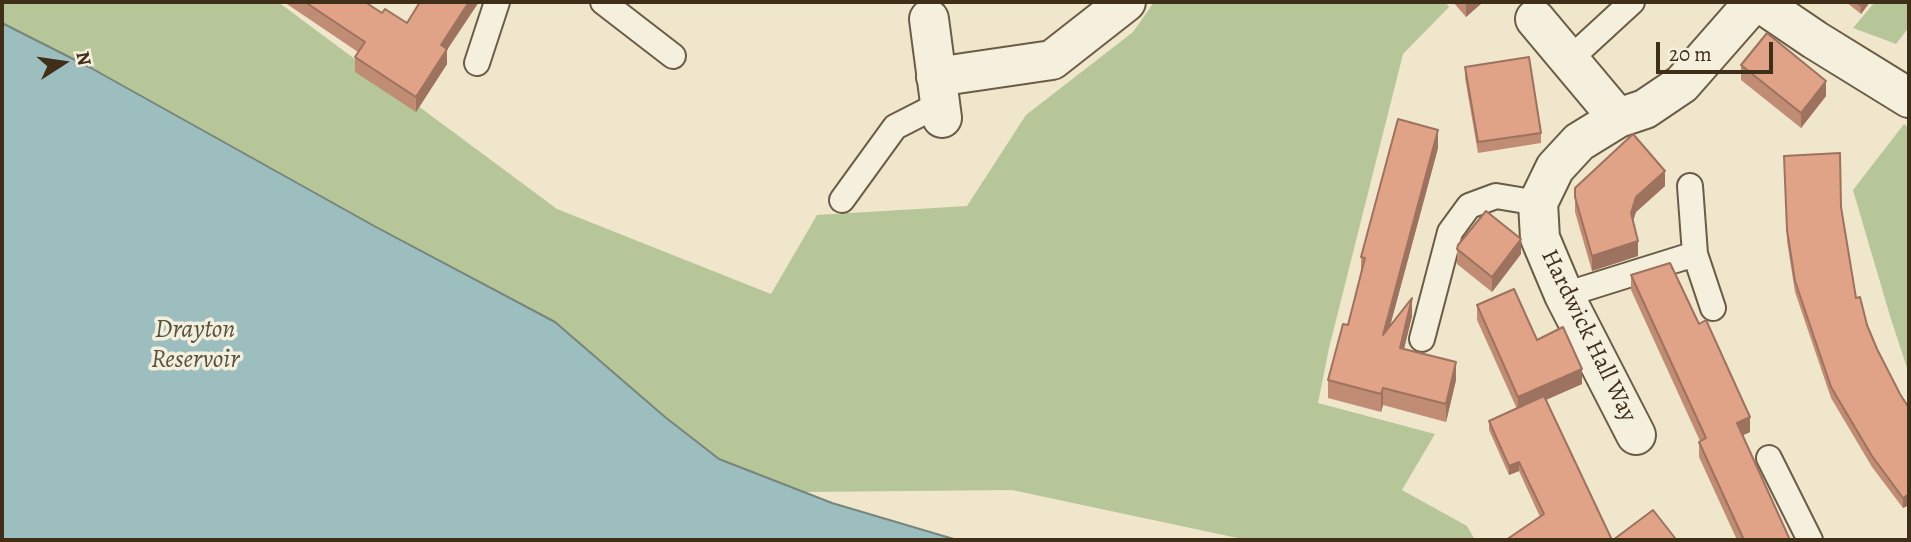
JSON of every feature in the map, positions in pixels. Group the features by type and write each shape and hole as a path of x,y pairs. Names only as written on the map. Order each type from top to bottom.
{"street":[{"path":"927,11 939,100 1052,60 1126,2"},
{"path":"1756,2 1909,99"},
{"name":"Hardwick Hall Way","path":"1636,435 1564,295 1540,238 1538,203 1555,168 1579,142 1618,118 1645,109 1682,84 1756,2"},
{"path":"1535,19 1618,118"}],"lane":[{"path":"603,2 673,56"},
{"path":"1570,59 1632,2"},
{"path":"477,63 502,3"},
{"path":"842,200 895,127 939,100"},
{"path":"1690,186 1695,254 1713,308"},
{"path":"1422,340 1450,232 1469,206 1496,196 1538,203"},
{"path":"1564,295 1695,254"},
{"path":"1769,458 1810,540"}],"green space":[{"path":"2,2 278,2 557,209 771,294 817,215 967,206 1026,115 1133,32 1154,2 1445,2 1449,7 1403,54 1329,348 1318,403 1435,434 1402,490 1467,526 1475,540 1247,540 1012,490 804,492 719,459 665,417 555,322 376,227 91,68 2,23"},
{"path":"1875,2 1909,2 1909,27 1896,44 1853,28"},
{"path":"1904,124 1909,128 1909,374 1853,190"}],"water":[{"name":"Drayton Reservoir","path":"2,23 91,68 376,227 555,322 665,417 719,459 832,503 957,540 2,540"}],"building":[{"path":"305,2 365,2 382,13 385,9 407,23 420,2 469,2 441,45 447,49 416,97 355,57 365,42"},
{"path":"1767,33 1826,81 1801,113 1741,65"},
{"path":"1529,57 1541,133 1478,142 1465,67"},
{"path":"1398,119 1438,130 1383,335 1412,298 1400,348 1456,362 1446,404 1383,388 1381,394 1328,380 1343,324 1348,325 1365,258 1361,257"},
{"path":"1633,134 1665,171 1636,197 1631,213 1638,241 1592,256 1575,197 1575,188"},
{"path":"1840,153 1841,207 1856,298 1860,297 1877,349 1909,408 1909,494 1903,498 1872,456 1831,387 1795,281 1787,230 1784,156"},
{"path":"1486,211 1521,239 1492,277 1457,249"},
{"path":"1670,263 1699,324 1706,320 1750,417 1737,423 1790,540 1744,540 1699,442 1706,438 1631,275"},
{"path":"1514,289 1537,340 1563,327 1582,369 1518,397 1477,305"},
{"path":"1544,396 1612,540 1506,540 1544,514 1519,462 1509,466 1489,421"},
{"path":"1653,510 1675,538 1613,540"}]}
